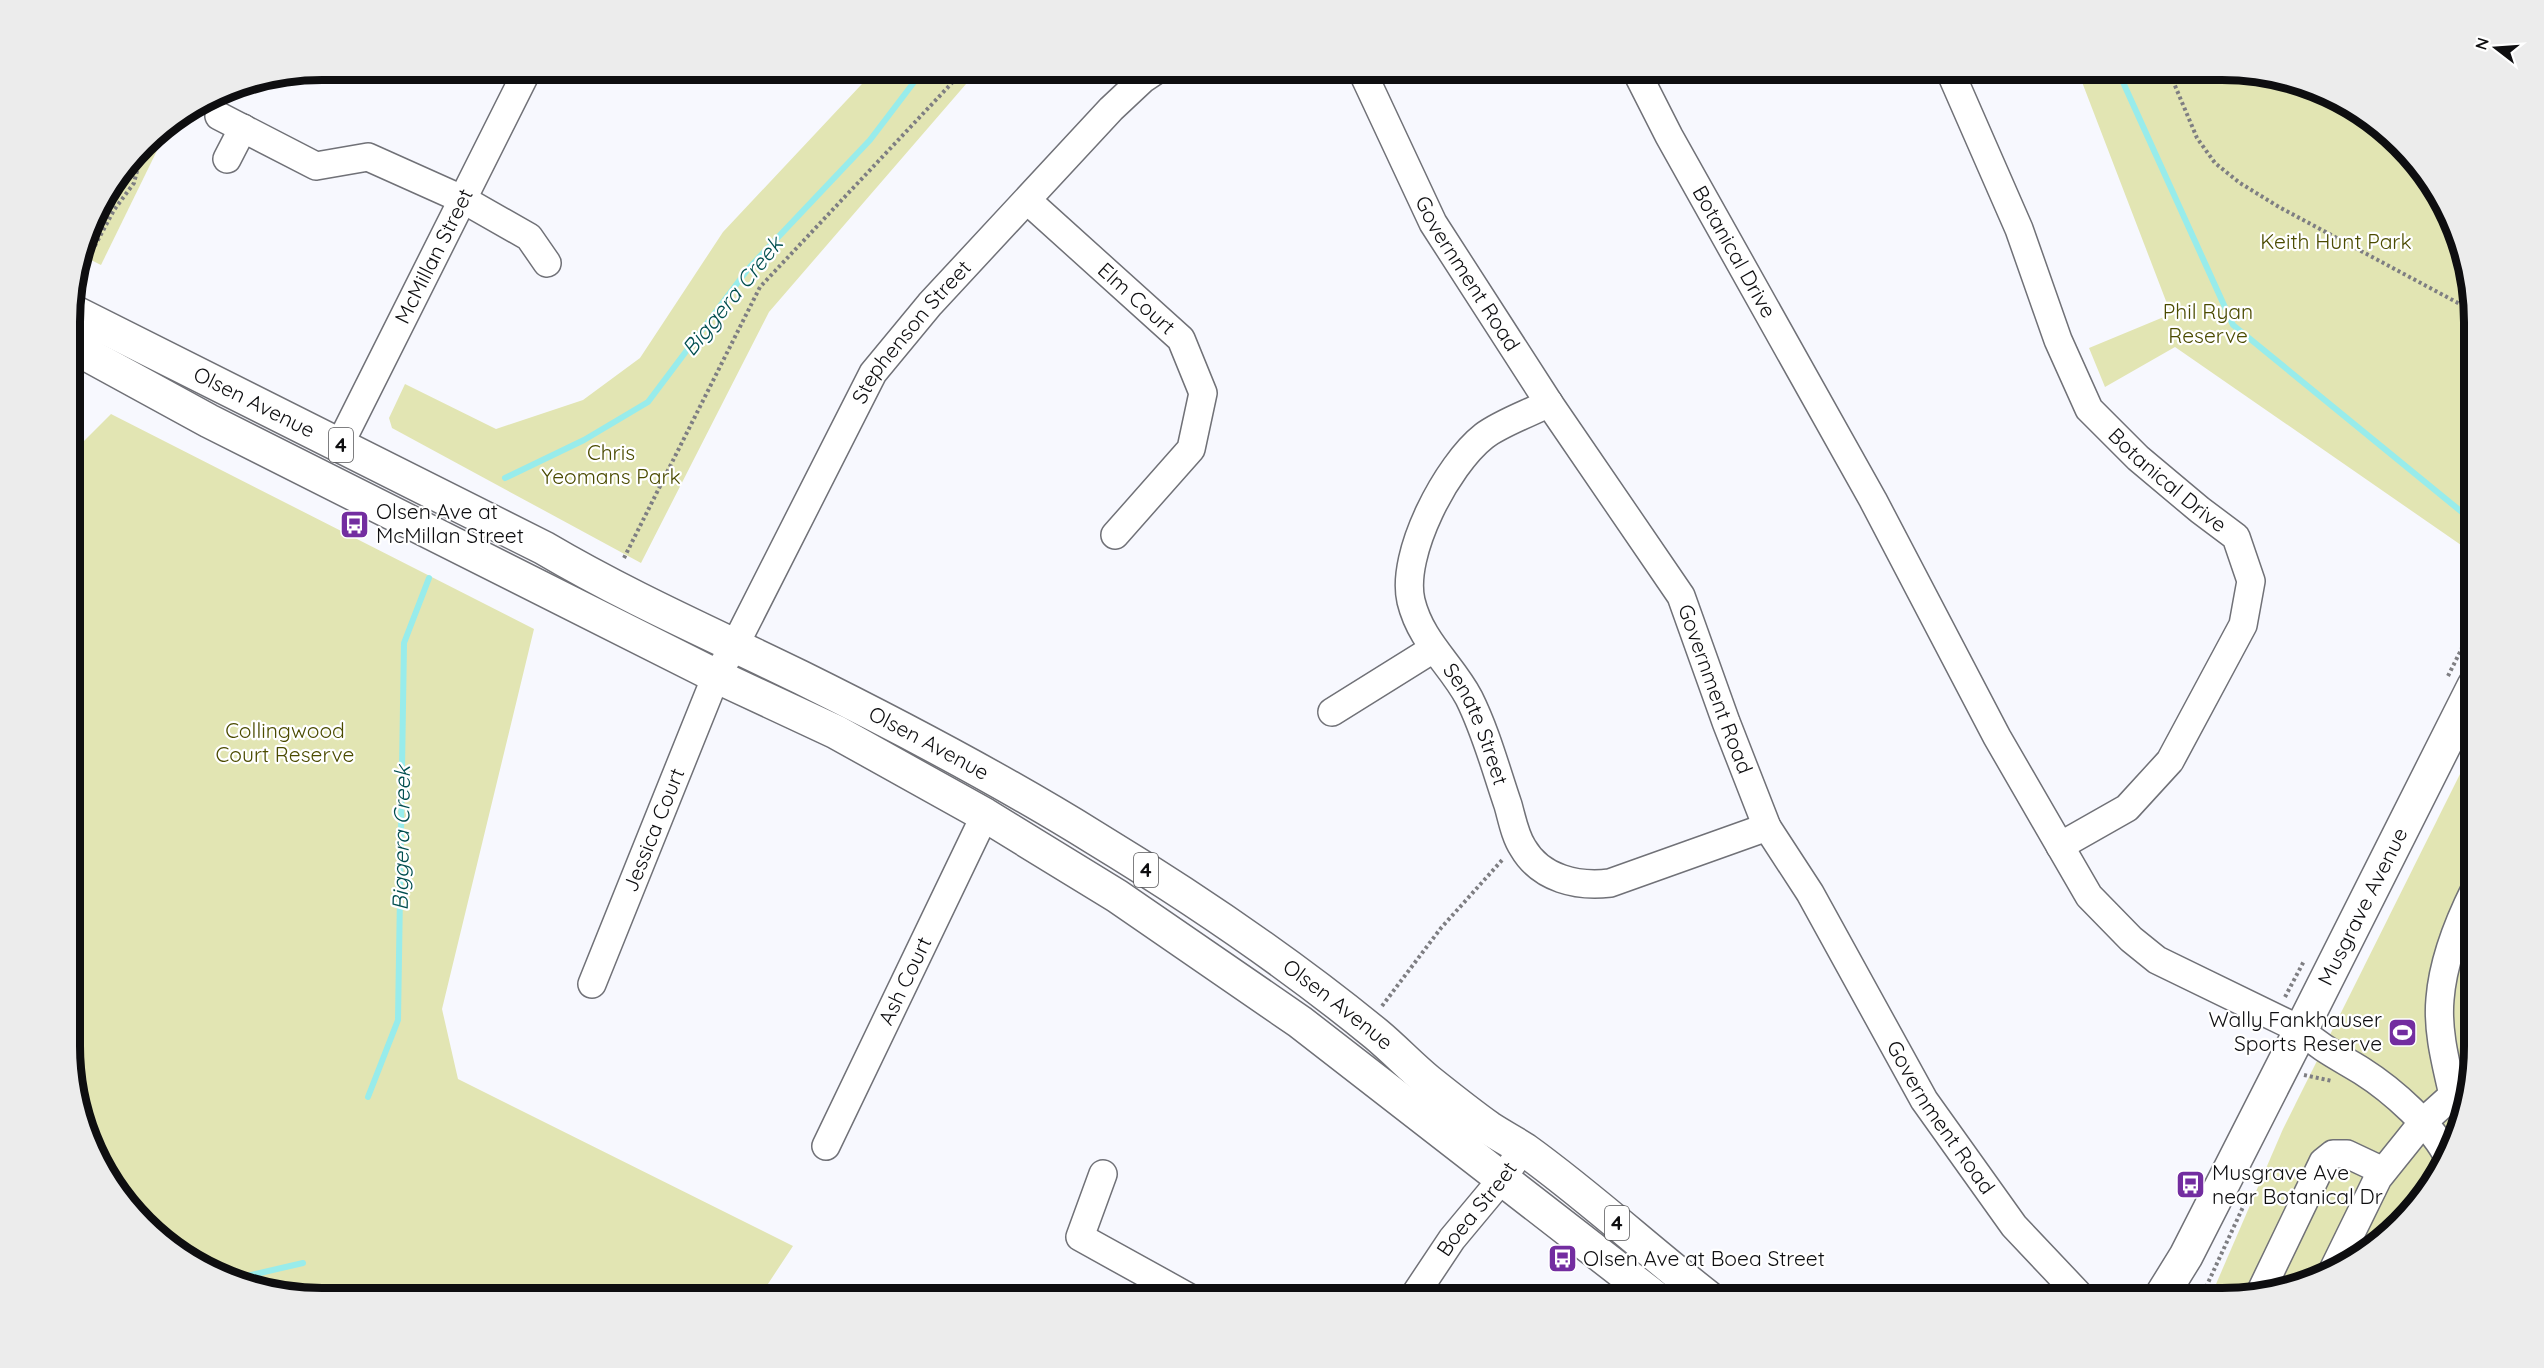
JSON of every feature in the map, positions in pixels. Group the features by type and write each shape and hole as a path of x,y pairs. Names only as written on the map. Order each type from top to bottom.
{"main road":[{"name":"Olsen Avenue","path":"80,315 544,548 610,586 695,629 735,645 985,772 1132,861 1277,959 1374,1033 1436,1087 1606,1212 1696,1288"},
{"name":"Olsen Avenue","path":"80,350 209,421 716,676 836,732 985,815 1117,896 1212,959 1300,1022 1642,1288"},
{"name":"Musgrave Avenue","path":"2167,1288 2186,1256 2464,706"},
{"name":"Musgrave Avenue","path":"2174,1288 2186,1256"}],"street":[{"name":"McMillan Street","path":"340,444 523,80"},
{"name":"Stephenson Street","path":"716,676 735,645 873,373 930,304 1112,108 1145,80"},
{"name":"Government Road","path":"1366,80 1433,223 1549,403 1681,596 1767,827 1810,893 1924,1100 2014,1226 2073,1288"},
{"name":"Botanical Drive","path":"1641,80 1675,147 1873,500 1997,737 2089,896 2131,939 2157,960 2301,1030 2317,1045 2365,1073 2423,1122 2443,1146"},
{"name":"Botanical Drive","path":"1953,80 2019,229 2058,340 2089,409 2138,458 2236,537 2251,581 2242,625 2170,761 2127,808 2060,846"},
{"path":"219,116 316,166 368,158 464,200 530,237 548,263"},
{"path":"228,159 243,128"},
{"name":"Elm Court","path":"1028,201 1181,339 1203,393 1191,449 1115,535"},
{"name":"Senate Street","path":"1549,403 1485,435 1463,457 1447,480 1420,534 1410,581 1411,601 1432,649 1452,672 1469,698 1523,849 1550,874 1565,882 1596,885 1610,883 1767,827"},
{"path":"1332,711 1432,649"},
{"name":"Jessica Court","path":"592,984 716,676"},
{"name":"Ash Court","path":"826,1146 985,815"},
{"path":"2338,1259 2383,1171 2423,1122 2453,1095 2443,1048 2440,999 2447,956 2464,915"},
{"name":"Boea Street","path":"1419,1288 1452,1239 1502,1179 1523,1149"},
{"path":"2263,1285 2323,1162 2333,1154 2347,1154 2383,1171"},
{"path":"1103,1174 1080,1237 1172,1288"}],"path":[{"path":"624,558 760,287 955,80"},
{"path":"2173,80 2197,138 2215,163 2240,183 2279,207 2464,306"},
{"path":"88,258 114,210 134,183 139,163"},
{"path":"1382,1006 1441,928 1506,855 1523,849"}],"green space":[{"name":"Chris Yeomans Park","path":"866,80 969,80 769,312 641,563 392,428 389,418 405,384 496,429 583,400 640,358 723,232"},
{"name":"Keith Hunt Park","path":"2081,80 2239,80 2270,84 2300,92 2330,104 2370,129 2394,150 2424,187 2440,214 2452,244 2460,274 2464,305 2464,547 2175,347 2105,387 2089,348 2171,314"},
{"path":"162,140 101,265 88,259 104,214 129,174"},
{"name":"Collingwood Court Reserve","path":"111,414 534,629 442,1009 458,1079 793,1246 765,1288 305,1288 274,1284 244,1276 214,1264 187,1248 150,1218 129,1194 104,1154 92,1124 84,1094 80,1063 80,445"},
{"name":"Wally Fankhauser Sports Reserve","path":"2464,766 2464,1063 2460,1094 2452,1124 2440,1154 2415,1194 2394,1218 2370,1239 2344,1256 2300,1276 2270,1284 2214,1288 2283,1129"}],"waterway":[{"name":"Biggera Creek","path":"505,478 584,440 648,402 748,269 870,140 916,80"},
{"path":"2122,80 2233,325 2464,514"},
{"name":"Biggera Creek","path":"368,1097 398,1020 404,643 429,578"},
{"name":"Biggera Creek","path":"245,1276 303,1263"}],"place":[{"name":"Olsen Ave at McMillan Street","path":"355,524"},
{"name":"Wally Fankhauser Sports Reserve","path":"2403,1032"},
{"name":"Musgrave Ave near Botanical Dr","path":"2191,1185"},
{"name":"Olsen Ave at Boea Street","path":"1562,1259"}],"park label":[{"name":"Phil Ryan Reserve","path":"2208,324"}]}
